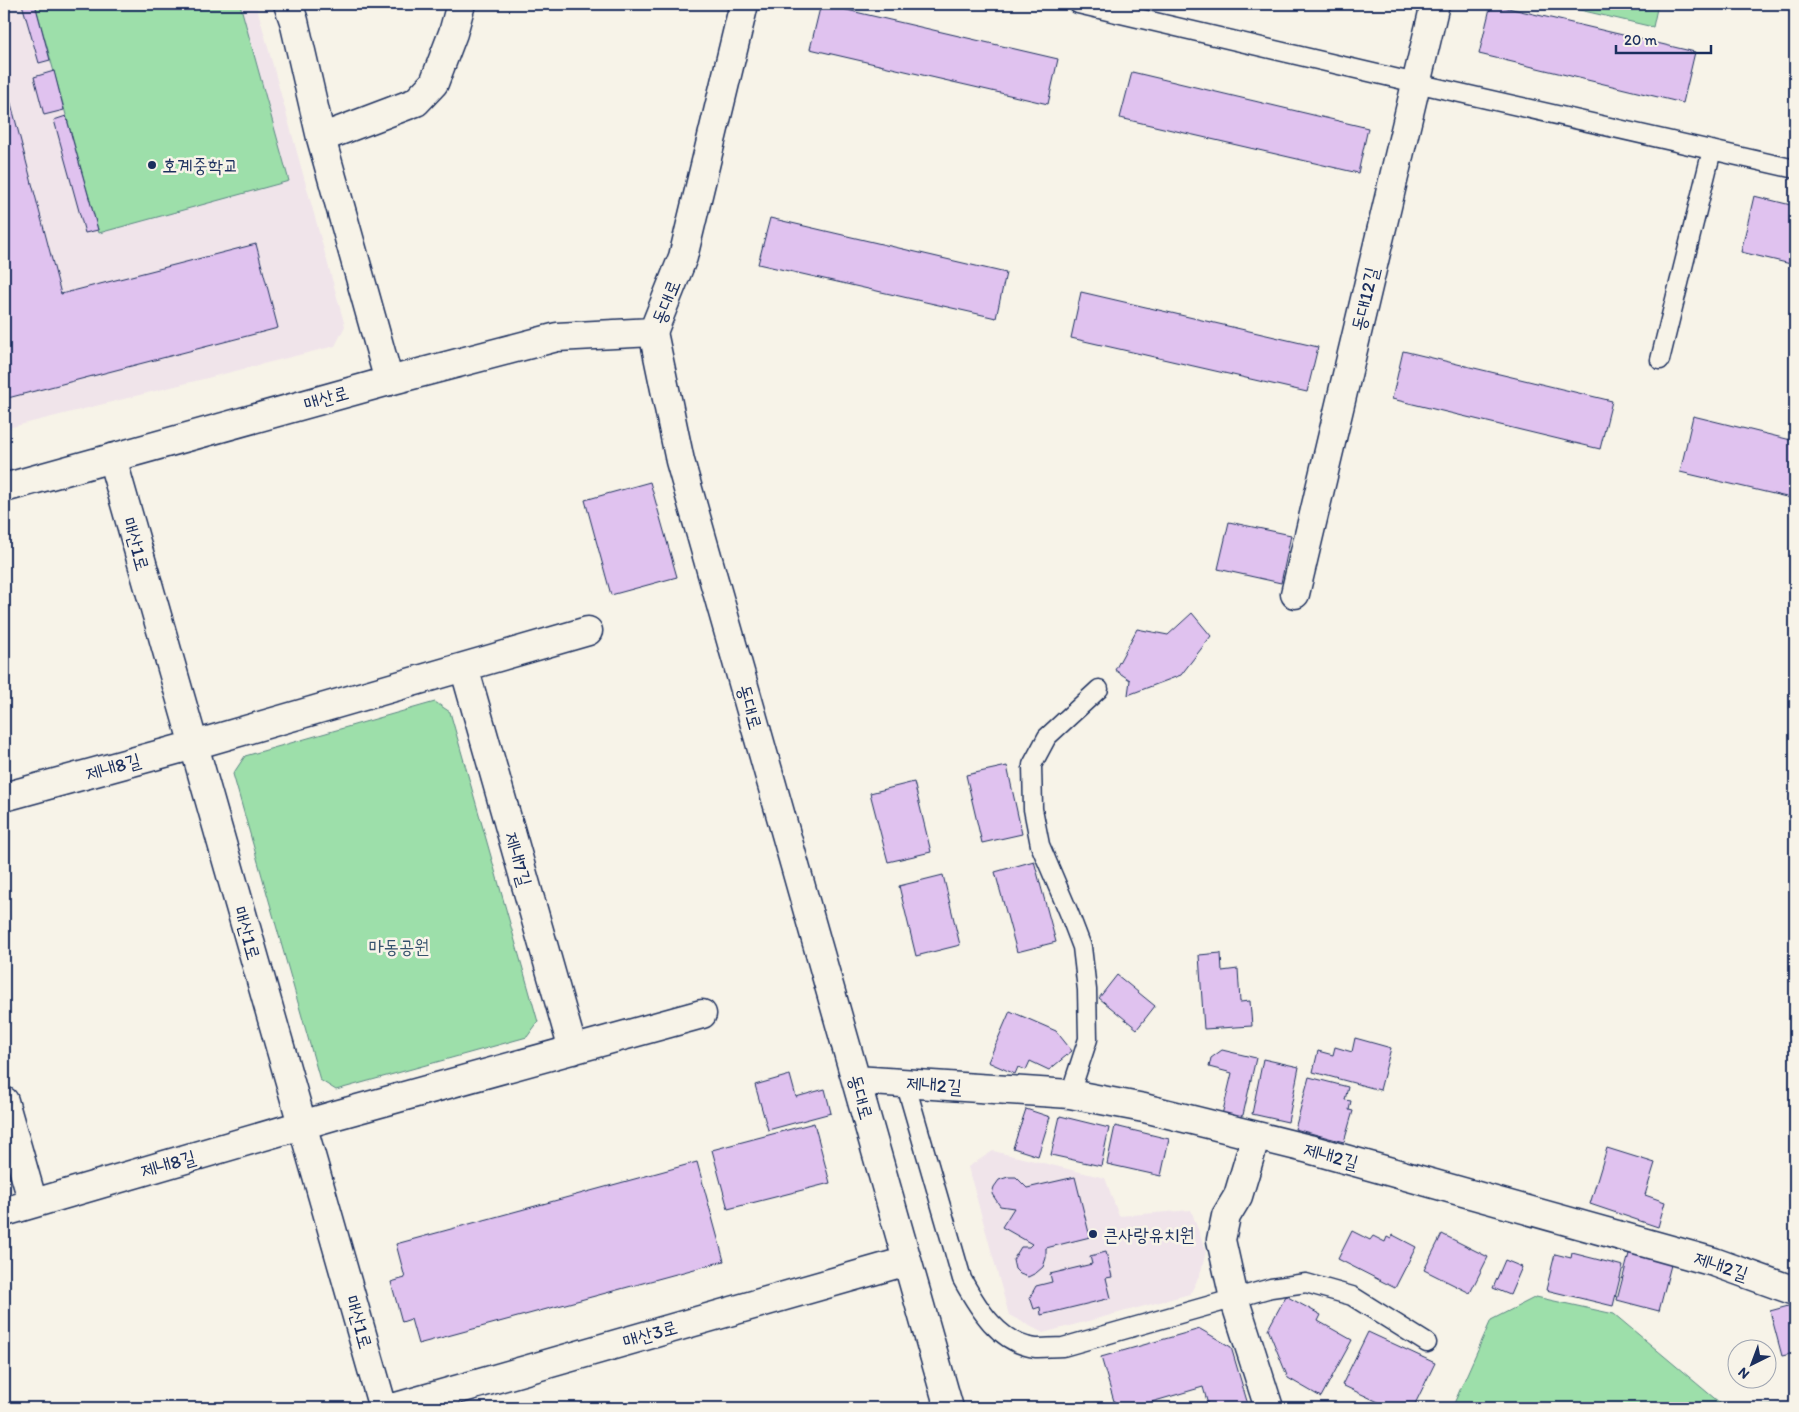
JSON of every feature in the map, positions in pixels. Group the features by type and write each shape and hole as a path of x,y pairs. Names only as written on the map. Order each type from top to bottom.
{"street":[{"path":"288,4 294,21 321,138 389,381"},
{"path":"321,138 416,102 434,83 453,33 461,4"},
{"name":"동대로","path":"744,4 683,257 653,332 680,461 950,1408"},
{"name":"동대12길","path":"1295,594 1435,4"},
{"name":"매산로","path":"4,488 389,381 557,337 653,332"},
{"name":"매산1로","path":"112,458 383,1408"},
{"path":"194,745 588,631"},
{"name":"제내7길","path":"464,667 573,1050"},
{"name":"제내8길","path":"4,797 194,745"},
{"path":"302,1125 702,1014"},
{"name":"제내2길","path":"856,1080 1070,1094 1144,1108 1309,1149 1714,1262 1795,1291"},
{"path":"4,1101 33,1204"},
{"name":"제내8길","path":"4,1212 302,1125"},
{"path":"1256,1136 1238,1196 1226,1216 1221,1240 1234,1298 1269,1408"},
{"name":"매산3로","path":"394,1408 907,1260"}],"lane":[{"path":"1078,4 1795,169"},
{"path":"1660,360 1712,150"},
{"path":"1070,1094 1088,1039 1087,990 1082,947 1040,845 1033,809 1032,765 1047,737 1099,689"},
{"path":"905,1082 962,1279 976,1304 993,1326 1014,1342 1035,1348 1063,1347 1271,1288 1306,1283 1352,1296 1427,1343"}],"shaded area":[{"name":"호계중학교","path":"4,4 256,4 345,326 335,346 4,429"},
{"name":"큰사랑유치원","path":"993,1151 1105,1178 1119,1216 1191,1210 1206,1252 1200,1275 1190,1294 1043,1333 1009,1315 968,1167"}],"green space":[{"path":"35,4 240,4 289,181 99,233"},
{"path":"1554,4 1658,4 1653,27"},
{"name":"마동공원","path":"435,702 450,712 538,1022 527,1037 336,1090 320,1080 233,774 245,756"},
{"path":"1536,1297 1614,1314 1726,1408 1452,1408 1491,1320"},
{"path":"1794,1404 1795,1408 1726,1408"}],"building":[{"path":"22,4 35,4 50,60 39,63"},
{"path":"821,4 1058,59 1048,104 810,49"},
{"path":"1491,4 1695,52 1683,103 1479,54"},
{"path":"54,71 64,110 44,115 34,77"},
{"path":"1132,72 1368,128 1358,173 1120,118"},
{"path":"4,77 61,294 256,244 278,328 4,399"},
{"path":"66,116 98,230 85,233 54,120"},
{"path":"1754,196 1795,206 1795,265 1741,252"},
{"path":"770,218 1006,273 996,318 758,264"},
{"path":"1081,292 1318,347 1307,392 1071,338"},
{"path":"1403,351 1612,401 1600,449 1392,399"},
{"path":"1693,416 1795,441 1795,499 1680,472"},
{"path":"650,482 677,577 611,595 585,500"},
{"path":"1229,522 1291,535 1281,583 1218,569"},
{"path":"1192,613 1211,636 1181,675 1128,695 1130,680 1115,670 1137,629 1168,635"},
{"path":"1007,766 1022,834 982,843 966,775"},
{"path":"914,782 931,852 888,862 870,793"},
{"path":"1034,861 1056,942 1017,952 995,872"},
{"path":"943,875 960,945 916,956 899,886"},
{"path":"1221,953 1222,971 1238,969 1240,1002 1250,1001 1252,1026 1204,1029 1199,955"},
{"path":"1117,975 1155,1006 1137,1029 1099,998"},
{"path":"1010,1011 1056,1031 1072,1051 1049,1070 1030,1061 1026,1070 1018,1067 1015,1074 988,1062"},
{"path":"1355,1038 1391,1048 1380,1090 1313,1072 1318,1051 1333,1055 1335,1047 1352,1052"},
{"path":"1222,1050 1256,1058 1243,1115 1235,1119 1222,1115 1232,1073 1209,1067 1211,1058"},
{"path":"1263,1059 1299,1067 1288,1122 1252,1114"},
{"path":"790,1075 796,1097 825,1089 831,1113 768,1130 755,1085"},
{"path":"1309,1077 1348,1087 1345,1100 1351,1101 1349,1110 1353,1111 1344,1142 1295,1129"},
{"path":"1026,1109 1050,1117 1038,1156 1013,1148"},
{"path":"1060,1116 1109,1128 1101,1166 1051,1155"},
{"path":"814,1123 830,1183 728,1209 712,1150"},
{"path":"1115,1126 1169,1139 1161,1176 1107,1164"},
{"path":"1607,1148 1655,1163 1645,1195 1665,1202 1658,1227 1590,1204"},
{"path":"697,1162 724,1261 418,1344 411,1319 402,1322 391,1282 405,1278 396,1244"},
{"path":"1016,1177 1027,1188 1075,1177 1090,1237 1046,1248 1046,1258 1043,1267 1028,1277 1020,1274 1015,1269 1013,1260 1021,1247 1029,1247 1032,1244 1002,1227 1014,1208 1000,1206 992,1194 999,1180"},
{"path":"1352,1231 1370,1240 1373,1236 1385,1242 1387,1237 1391,1239 1393,1235 1416,1247 1395,1288 1338,1259"},
{"path":"1442,1234 1488,1257 1470,1293 1424,1270"},
{"path":"1630,1250 1672,1261 1659,1311 1617,1300"},
{"path":"1106,1252 1112,1277 1106,1278 1111,1298 1041,1315 1040,1307 1034,1309 1030,1297 1036,1286 1052,1282 1050,1274 1092,1264 1090,1256"},
{"path":"1572,1253 1623,1266 1613,1306 1546,1290 1555,1254 1571,1258"},
{"path":"1505,1260 1522,1267 1510,1295 1493,1288"},
{"path":"1286,1296 1321,1315 1318,1321 1352,1340 1321,1397 1288,1378 1268,1329"},
{"path":"1792,1305 1795,1306 1795,1353 1782,1356 1770,1311"},
{"path":"1200,1329 1231,1347 1249,1408 1209,1408 1203,1387 1131,1408 1116,1408 1101,1357"},
{"path":"1368,1332 1435,1363 1413,1408 1391,1408 1342,1385"}],"place":[{"name":"호계중학교","path":"152,165"},
{"name":"큰사랑유치원","path":"1093,1234"}]}
